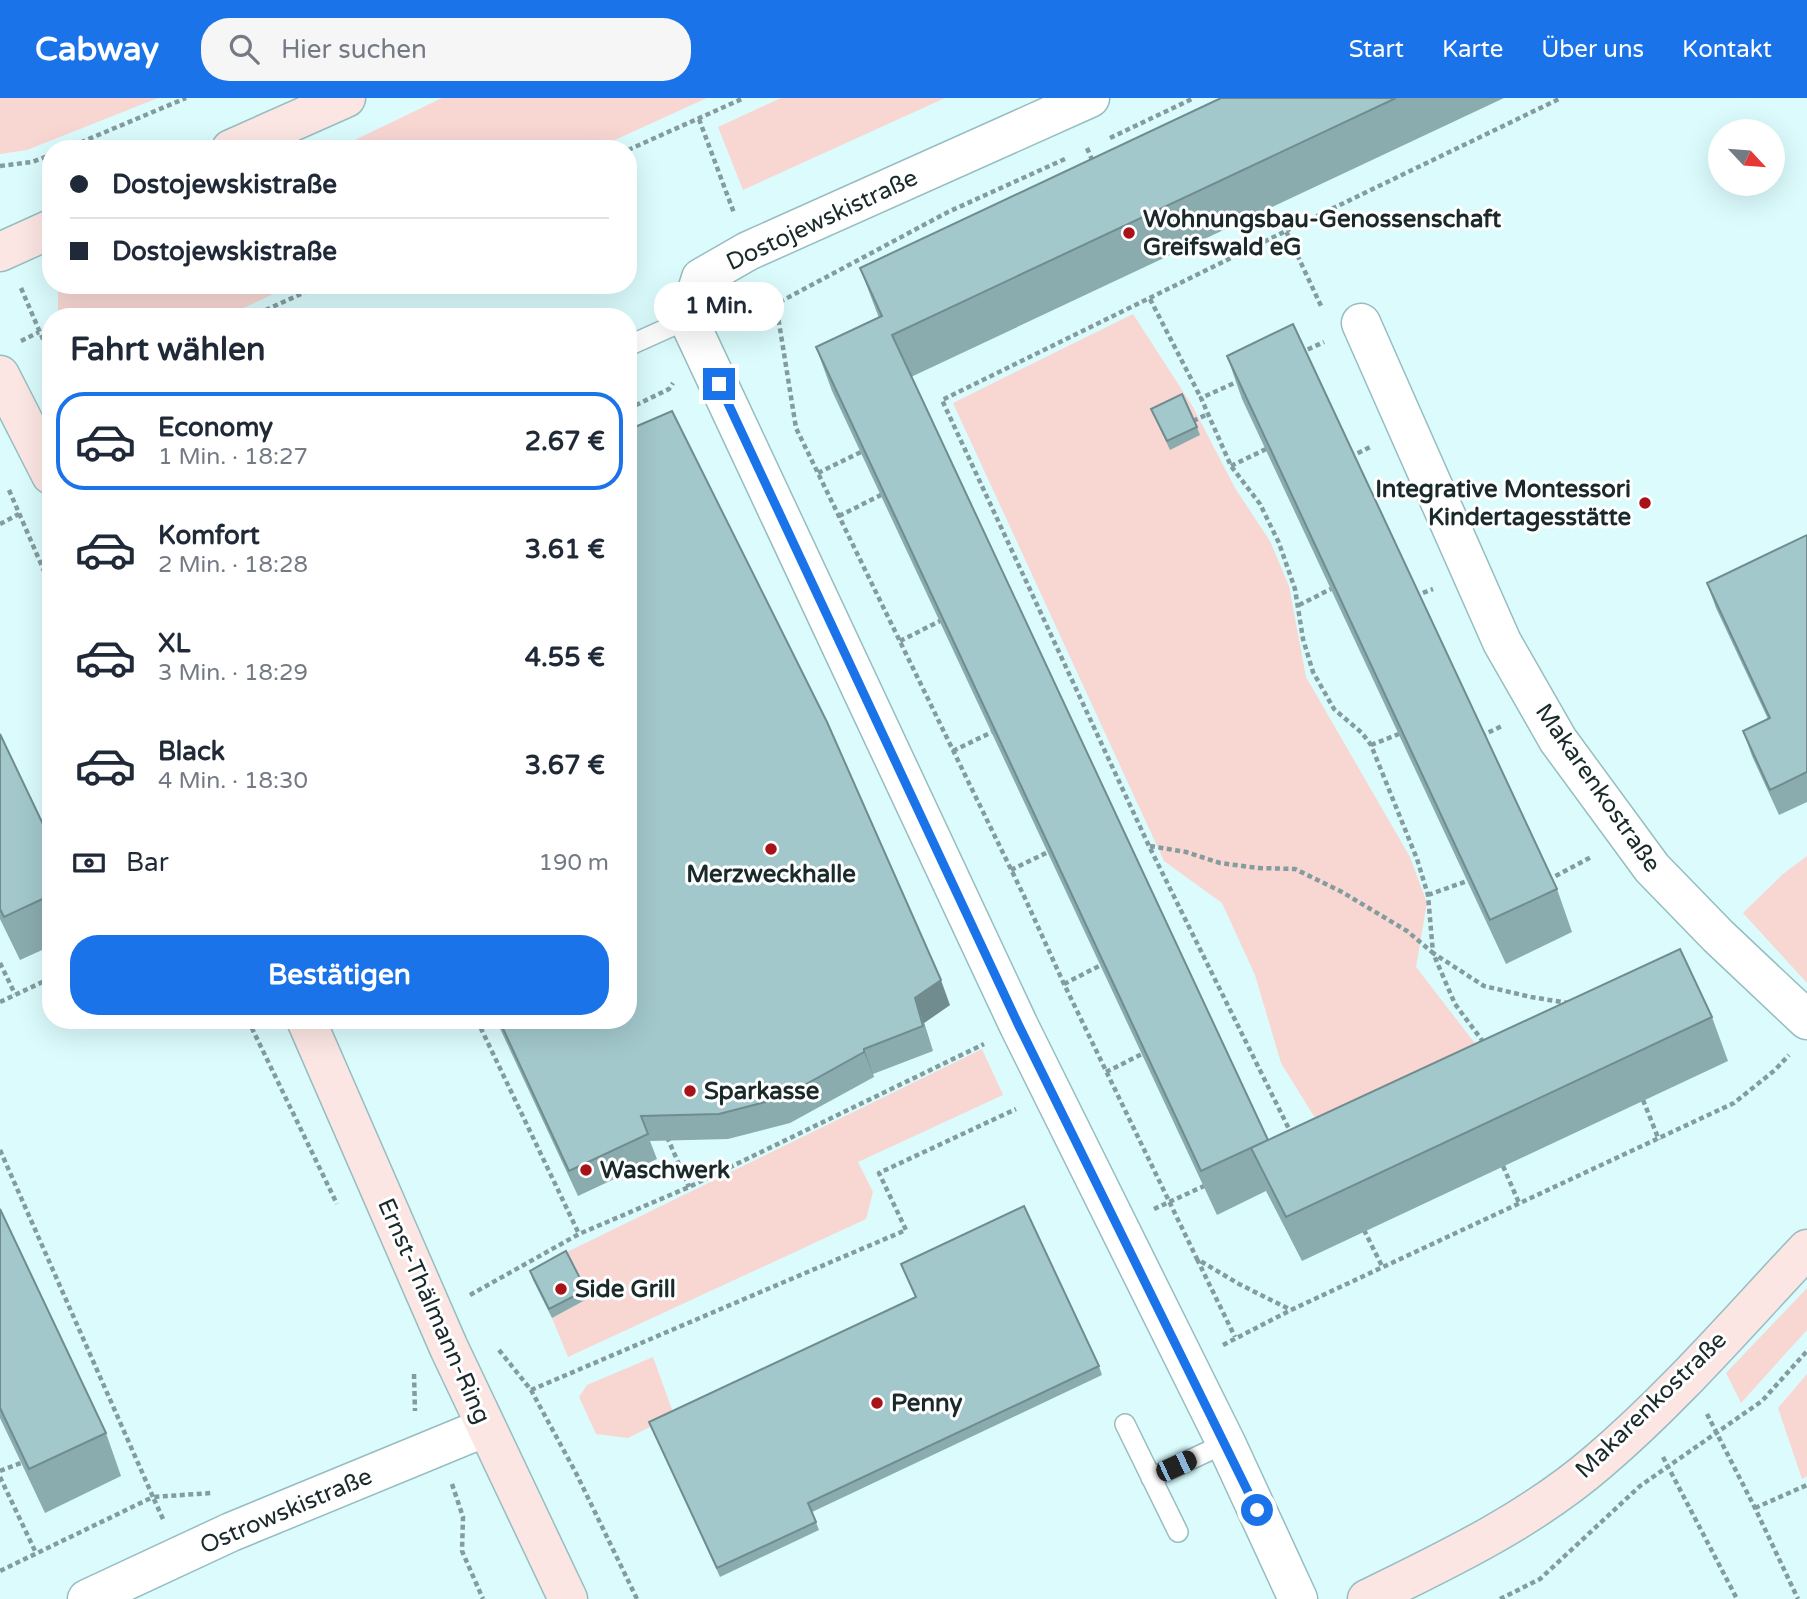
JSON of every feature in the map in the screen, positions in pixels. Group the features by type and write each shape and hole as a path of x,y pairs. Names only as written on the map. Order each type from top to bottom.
{"street":[{"path":"251,140 346,98"},
{"name":"Dostojewskistraße","path":"688,319 701,278 748,251 1090,98"},
{"path":"0,252 42,233"},
{"path":"688,319 1019,1026 1226,1443 1298,1599"},
{"name":"Makarenkostraße","path":"1348,330 1502,642 1558,740 1652,868 1718,936 1801,1034"},
{"path":"0,374 42,457"},
{"name":"Ernst-Thälmann-Ring","path":"310,1029 449,1349 568,1599"},
{"name":"Makarenkostraße","path":"1367,1599 1448,1559 1536,1507 1598,1462 1644,1419 1807,1249"},
{"name":"Ostrowskistraße","path":"88,1599 231,1532 486,1427"}],"lane":[{"path":"637,342 688,319"},
{"path":"1125,1424 1178,1532"},
{"path":"1151,1478 1226,1443"}],"path":[{"path":"86,140 186,98"},
{"path":"637,146 744,98"},
{"path":"776,304 948,212 1195,98"},
{"path":"1293,1138 1149,846 942,400 1561,98"},
{"path":"699,119 748,251 776,304 796,428 1235,1337"},
{"path":"1087,148 1097,169"},
{"path":"0,166 42,158"},
{"path":"948,212 953,223"},
{"path":"1286,231 1348,330 1298,354"},
{"path":"270,308 301,294"},
{"path":"1150,299 1231,466 1260,504 1279,543 1298,605 1303,639 1313,672 1334,709 1362,733 1371,745 1418,859 1428,895 1433,953 1455,1004 1485,1044"},
{"path":"39,332 42,338"},
{"path":"1200,398 1249,376"},
{"path":"1194,421 1208,414"},
{"path":"1231,466 1266,449"},
{"path":"818,473 861,452"},
{"path":"839,516 881,495"},
{"path":"0,524 19,514 42,566"},
{"path":"1298,605 1331,589"},
{"path":"900,641 940,621"},
{"path":"953,751 992,732"},
{"path":"1371,745 1399,734"},
{"path":"1548,880 1626,835"},
{"path":"1149,846 1186,852 1220,863 1295,869 1342,892 1408,932 1433,953 1484,986 1573,1003"},
{"path":"1011,870 1048,852"},
{"path":"1428,895 1467,881"},
{"path":"0,963 15,994"},
{"path":"1064,984 1101,965"},
{"path":"0,1002 42,982"},
{"path":"469,1295 579,1234 689,1187 1019,1026"},
{"path":"252,1029 343,1216"},
{"path":"481,1029 579,1234"},
{"path":"1187,1367 1235,1337 1734,1103 1775,1070 1801,1034"},
{"path":"1106,1072 1142,1054"},
{"path":"531,1391 906,1230 879,1172 1052,1093"},
{"path":"1643,1100 1659,1140"},
{"path":"662,1126 689,1187"},
{"path":"0,1150 153,1497 0,1571"},
{"path":"1503,1166 1519,1203"},
{"path":"1118,1226 1204,1186"},
{"path":"1364,1230 1383,1268"},
{"path":"1197,1259 1291,1310"},
{"path":"491,1340 531,1391 576,1474 637,1599"},
{"path":"1500,1599 1540,1579 1640,1486 1762,1401 1807,1351"},
{"path":"413,1368 415,1411 432,1450 456,1490 463,1517 463,1551 483,1599"},
{"path":"1687,1375 1798,1599"},
{"path":"1644,1419 1737,1599"},
{"path":"0,1471 21,1463"},
{"path":"0,1477 36,1553"},
{"path":"1755,1508 1807,1485"}],"shaded area":[{"path":"0,98 158,98 52,140 42,140 42,144 27,150 0,154"},
{"path":"442,98 707,98 615,140 355,140"},
{"path":"781,98 945,98 743,190 718,127"},
{"path":"58,294 274,294 243,308 58,308"},
{"path":"1133,314 1193,407 1235,488 1270,541 1289,586 1306,677 1410,857 1427,903 1416,967 1491,1064 1328,1139 1281,1063 1255,975 1222,903 1164,861 953,403"},
{"path":"1807,856 1807,983 1743,913 1783,874"},
{"path":"982,1049 1003,1095 858,1162 873,1192 866,1219 568,1357 552,1318 589,1298 565,1253"},
{"path":"1807,1288 1807,1330 1741,1403 1726,1373"},
{"path":"653,1357 674,1415 628,1438 596,1434 579,1397 587,1385"},
{"path":"1807,1374 1807,1476 1802,1479 1778,1408"}],"building":[{"path":"1221,98 1396,98 892,335 1268,1140 1201,1171 816,347 882,316 860,268"},
{"path":"1293,324 1557,889 1490,920 1227,356"},
{"path":"1182,394 1197,427 1167,441 1151,409"},
{"path":"672,411 827,722 941,980 915,998 923,1026 864,1049 864,1052 781,1098 719,1114 641,1116 648,1134 569,1171 503,1029 637,1029 637,426"},
{"path":"1807,535 1807,772 1770,790 1743,731 1770,718 1707,583"},
{"path":"0,734 42,822 42,899 4,917 0,909"},
{"path":"1680,949 1712,1017 1286,1217 1251,1148"},
{"name":"Penny","path":"1024,1206 1099,1366 808,1503 816,1522 717,1568 649,1422 916,1297 901,1264"},
{"path":"0,1209 106,1433 29,1469 0,1408"},
{"name":"Side Grill","path":"566,1251 586,1290 549,1309 530,1271"}],"place":[{"name":"Wohnungsbau-Genossenschaft Greifswald eG","path":"1129,233"},
{"name":"Integrative Montessori Kindertagesstätte","path":"1645,503"},
{"name":"Merzweckhalle","path":"771,849"},
{"name":"Sparkasse","path":"690,1091"},
{"name":"Waschwerk","path":"586,1170"},
{"name":"Side Grill","path":"561,1289"},
{"name":"Penny","path":"877,1403"}],"route":[{"path":"719,384 1019,1026 1257,1510"}]}
